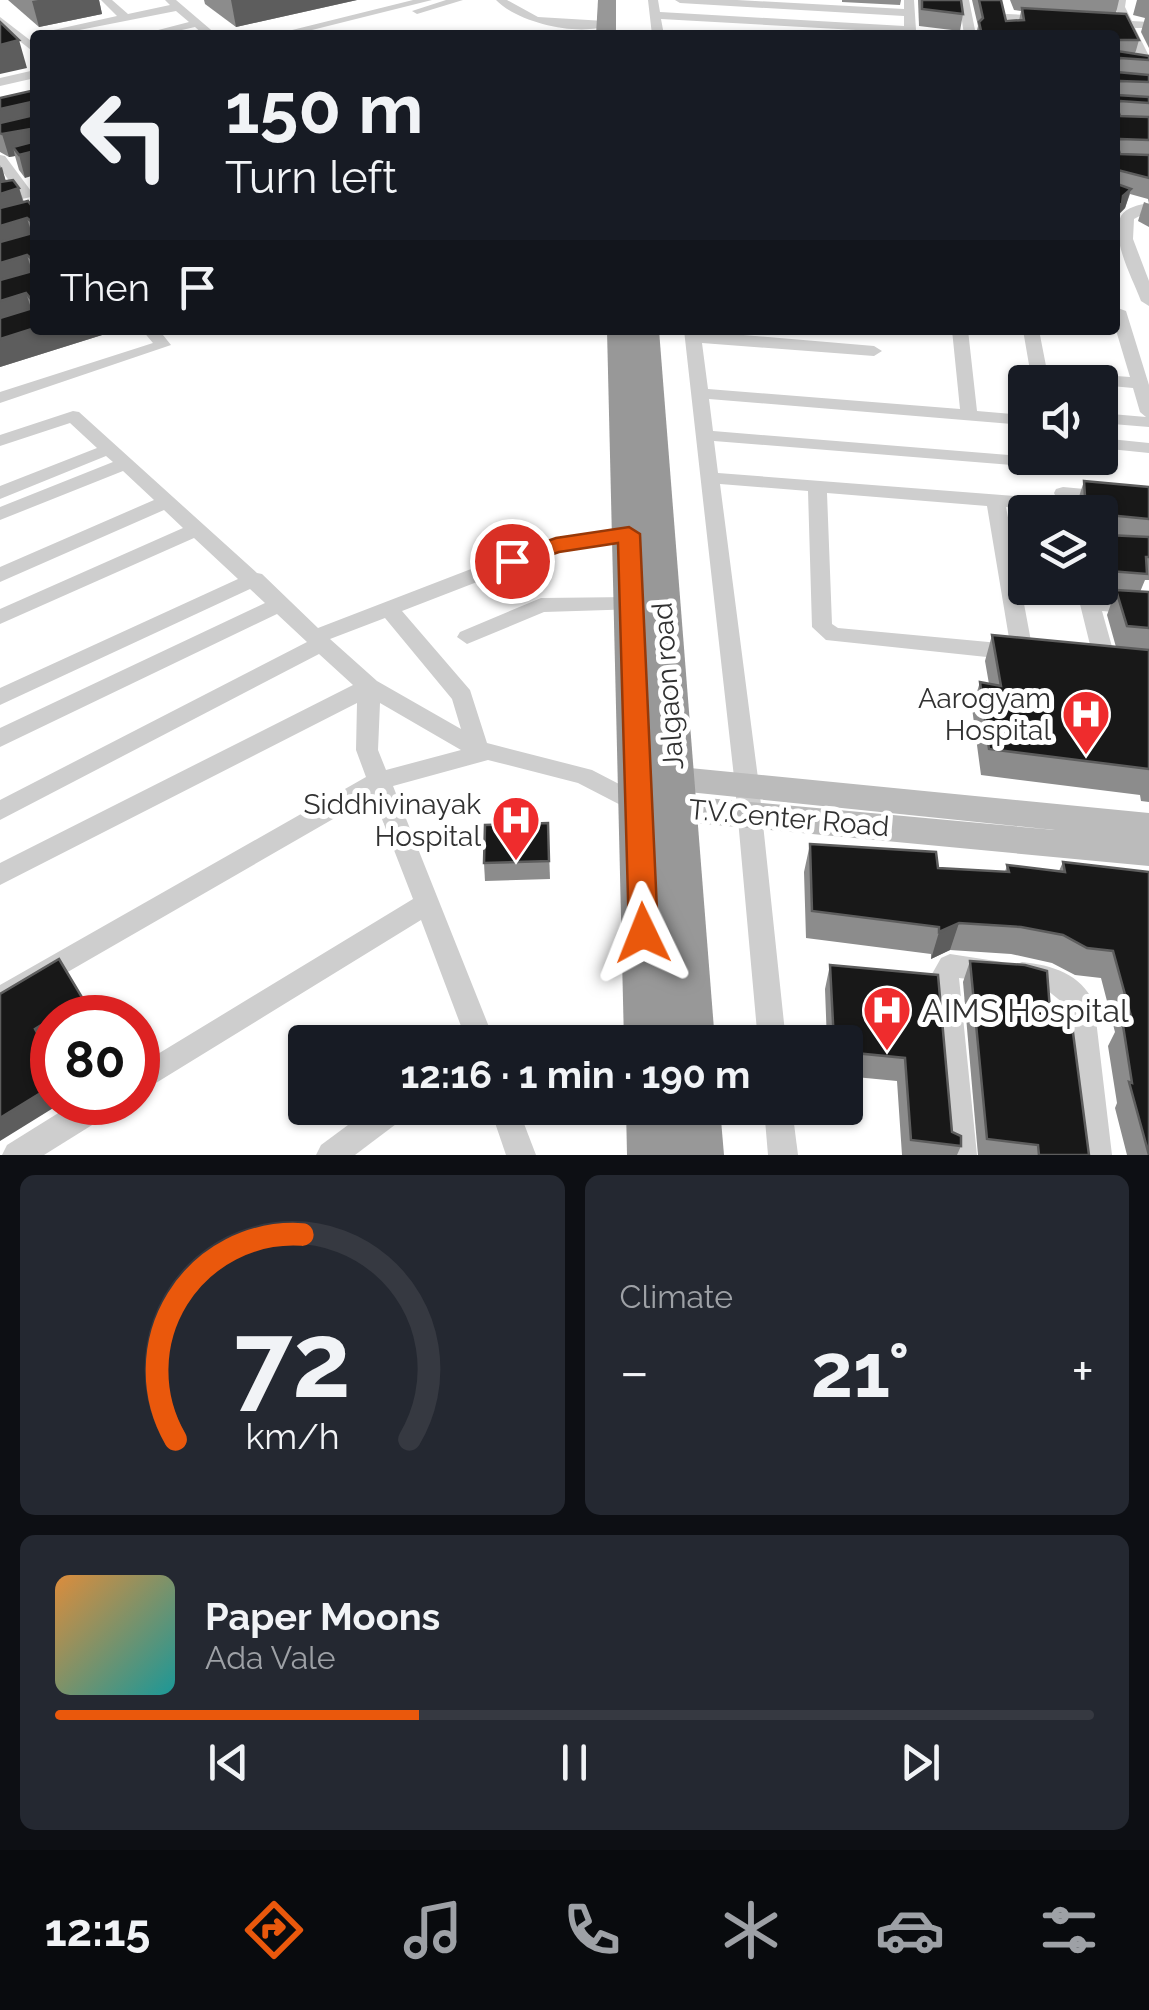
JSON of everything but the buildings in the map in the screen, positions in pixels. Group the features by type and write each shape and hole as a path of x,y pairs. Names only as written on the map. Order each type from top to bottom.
{"highway":[{"path":"606,29 608,0"},
{"path":"624,0 626,30"},
{"name":"Jalgaon road","path":"621,335 632,604 689,1025"},
{"name":"Jalgaon road","path":"645,335 656,792 649,1025"},
{"path":"652,1125 653,1155"},
{"path":"696,1125 698,1155"}],"street":[{"path":"106,0 125,17"},
{"path":"299,30 427,0"},
{"path":"336,30 458,0"},
{"path":"501,0 513,10 548,22 606,29"},
{"path":"654,0 657,30"},
{"path":"655,14 910,30 909,6 680,0"},
{"path":"964,0 969,30"},
{"path":"1002,0 1011,30"},
{"path":"61,30 174,2 205,30"},
{"path":"786,30 790,3"},
{"path":"1105,3 1125,5 1137,44 1149,66"},
{"path":"1007,17 1054,20"},
{"path":"0,20 30,35"},
{"path":"1085,21 1149,25"},
{"path":"166,30 197,23"},
{"path":"0,43 30,36"},
{"path":"1131,64 1149,66"},
{"path":"0,82 30,75"},
{"path":"0,200 29,193 7,163"},
{"path":"1130,200 1148,207"},
{"path":"1148,207 1127,218 1126,239 1149,301"},
{"path":"1120,269 1138,270"},
{"path":"1120,311 1149,314"},
{"path":"1120,323 1149,412"},
{"path":"0,398 163,345 154,335"},
{"path":"693,335 749,801 770,1025"},
{"path":"714,335 874,350"},
{"path":"961,335 969,416"},
{"path":"1032,335 1037,365"},
{"path":"1118,382 1140,383"},
{"path":"700,393 1008,419"},
{"path":"0,441 73,416 200,528 369,688 482,751"},
{"path":"1118,419 1149,422"},
{"path":"703,435 1008,457"},
{"path":"1118,445 1149,448"},
{"path":"0,493 108,448"},
{"path":"0,514 125,464"},
{"path":"710,478 1008,501"},
{"path":"817,486 825,631 832,636 1030,653 995,500"},
{"path":"1118,501 1149,500"},
{"path":"0,575 168,501"},
{"path":"0,617 200,528"},
{"path":"0,811 319,640 389,609 542,549 629,534"},
{"path":"0,697 254,579"},
{"path":"1118,601 1149,608"},
{"path":"0,738 280,604"},
{"path":"467,636 542,605 632,604"},
{"path":"1091,605 1105,661"},
{"path":"389,609 462,696 482,751"},
{"path":"369,688 367,750 475,1025"},
{"path":"0,875 369,688"},
{"path":"0,999 379,781 482,751"},
{"name":"T.V.Center Road","path":"482,751 656,792 1149,852"},
{"name":"T.V.Center Road","path":"749,801 1149,826"},
{"path":"160,1067 428,903"},
{"path":"962,1155 945,974 950,966 1048,977 1073,990 1081,1003 1098,1155"},
{"path":"18,1155 66,1125"},
{"path":"330,1155 371,1125"},
{"path":"510,1125 521,1155"},
{"path":"780,1125 783,1155"}],"place":[{"name":"Aarogyam Hospital","path":"1086,756"},
{"name":"Siddhivinayak Hospital","path":"516,862"},
{"name":"AIMS Hospital","path":"887,1052"}],"route":[{"path":"512,561 556,545 629,534 643,933"}]}
